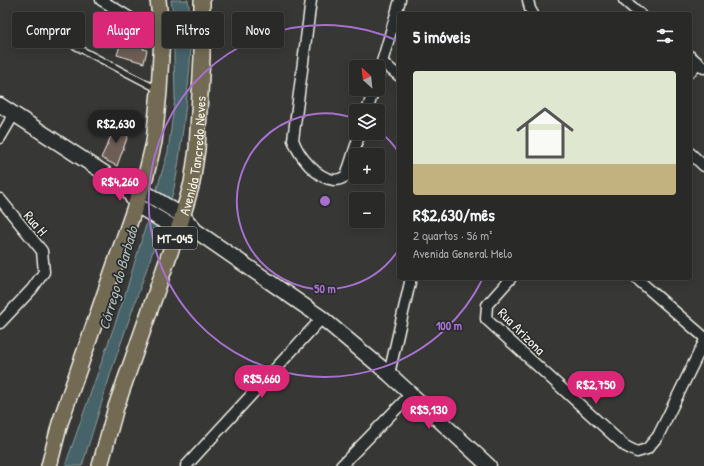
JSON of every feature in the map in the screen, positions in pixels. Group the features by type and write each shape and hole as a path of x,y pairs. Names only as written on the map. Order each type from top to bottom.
{"main road":[{"path":"49,466 60,423 139,206 139,191 154,142 162,37 158,0"},
{"name":"Avenida Tancredo Neves","path":"100,466 116,407 192,183 197,149 202,57 202,0"},
{"path":"0,105 139,191 180,222 322,318 389,374 488,466"},
{"path":"139,206 180,222"}],"street":[{"path":"101,0 162,37"},
{"path":"311,0 293,140 298,153 325,178 336,180 346,176 358,140"},
{"path":"383,60 400,0"},
{"path":"528,0 532,12"},
{"path":"624,0 638,12"},
{"path":"692,58 701,65 692,71"},
{"path":"385,64 397,74"},
{"path":"0,138 14,114"},
{"path":"692,155 704,166"},
{"name":"Rua H","path":"0,199 42,251 44,272 32,289 0,323"},
{"path":"389,374 411,280"},
{"name":"Rua Arizona","path":"509,280 486,305 486,319 625,446 637,452 647,449 658,436 704,342"},
{"path":"638,280 704,337"},
{"path":"186,466 322,318"},
{"path":"341,466 410,395"}],"lane":[{"path":"78,48 159,90"}],"water":[{"path":"171,0 188,0 190,12 173,12"},
{"path":"174,48 191,48 179,161 173,193 113,366 82,466 65,466 124,298 168,152 175,98"}],"building":[{"path":"119,48 144,48 147,50 144,63 117,55"},
{"path":"118,121 131,127 117,166 101,158"}],"water label":[{"name":"Córrego do Barbado","path":"118,278"}]}
